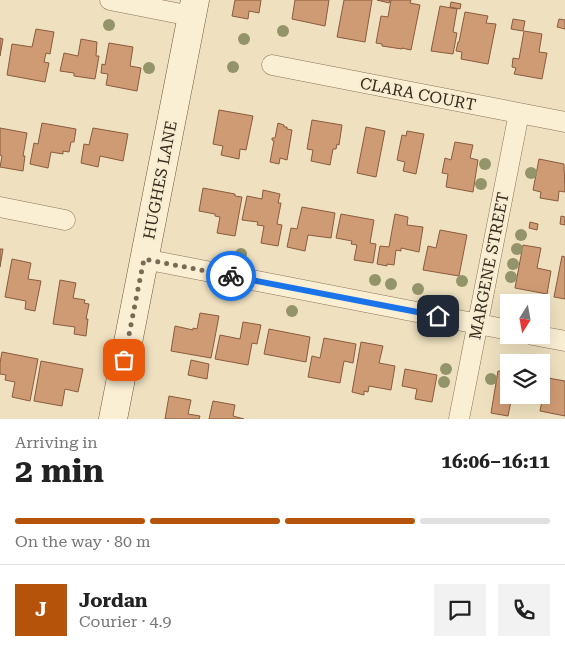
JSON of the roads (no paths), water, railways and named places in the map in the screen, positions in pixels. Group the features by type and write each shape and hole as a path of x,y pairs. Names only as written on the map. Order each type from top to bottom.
{"street":[{"path":"110,0 193,8"},
{"name":"HUGHES LANE","path":"113,419 193,8"},
{"name":"CLARA COURT","path":"272,65 565,122"},
{"name":"MARGENE STREET","path":"459,419 519,113"},
{"path":"0,207 65,220"},
{"path":"144,259 500,328"},
{"path":"550,338 565,341"}]}
